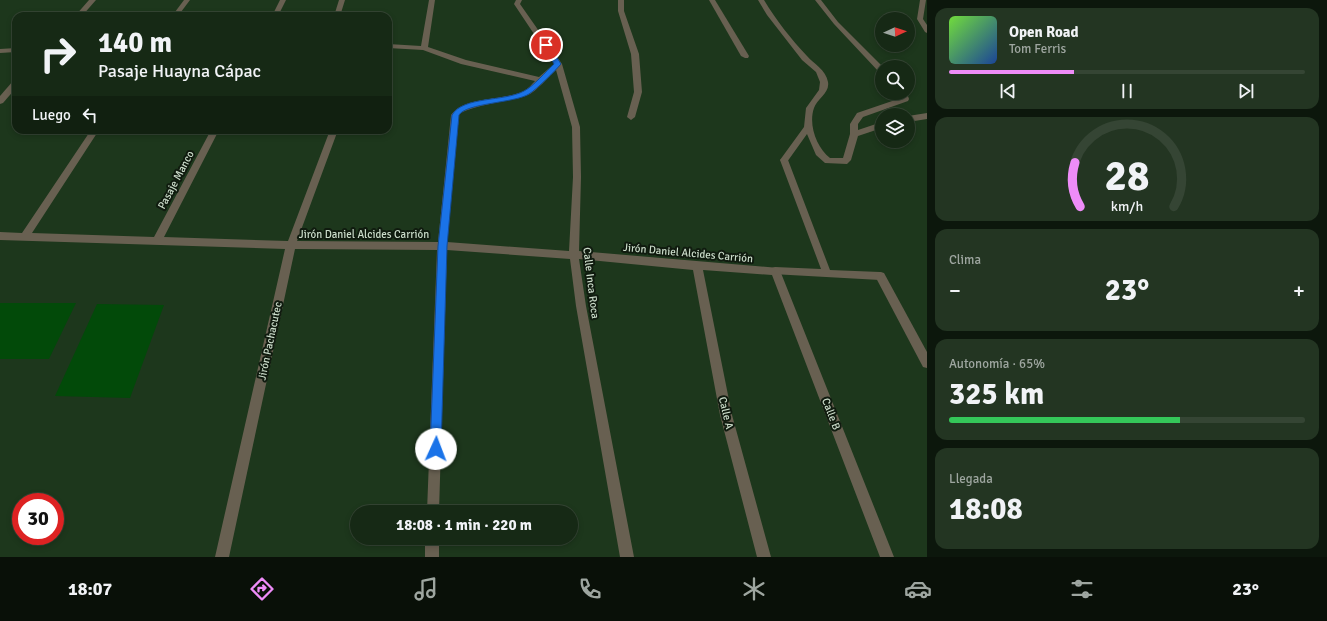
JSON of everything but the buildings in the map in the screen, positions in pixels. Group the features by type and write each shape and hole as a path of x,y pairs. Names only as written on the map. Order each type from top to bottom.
{"street":[{"path":"82,12 93,0"},
{"path":"178,12 188,0"},
{"path":"277,12 283,0"},
{"path":"338,12 342,0"},
{"path":"424,48 432,0"},
{"name":"Calle Inca Roca","path":"519,0 517,4 558,64 576,127 577,177 574,255 581,306 627,557"},
{"path":"621,0 621,11 635,54 638,92 631,117"},
{"path":"712,0 745,56"},
{"path":"761,0 768,14 805,58 819,71 824,82 823,90 810,108 808,127 819,153 828,161 844,162 847,160 854,134 854,124 860,115 905,100"},
{"path":"818,0 836,23 875,63"},
{"path":"923,0 920,19 927,32"},
{"path":"392,46 424,48 464,62 540,80"},
{"path":"0,50 12,50"},
{"path":"433,505 442,246 455,115 458,111 467,106 497,102 527,93 558,64"},
{"path":"0,100 12,87"},
{"path":"915,118 927,116"},
{"path":"784,160 808,127"},
{"path":"854,134 875,127"},
{"path":"25,236 92,134"},
{"name":"Pasaje Manco","path":"157,241 213,134"},
{"name":"Jirón Pachacutec","path":"222,557 291,245 333,134"},
{"name":"Jirón Daniel Alcides Carrión","path":"0,236 291,245 442,246 775,271"},
{"name":"Calle A","path":"697,266 726,415 764,557"},
{"name":"Calle B","path":"775,271 887,557"},
{"path":"880,276 927,363"},
{"path":"432,545 432,557"}],"lane":[{"path":"784,160 827,274"},
{"path":"775,271 880,276"}],"green space":[{"path":"0,303 76,303 49,359 0,359"},
{"path":"97,304 164,305 130,398 55,396"}],"route":[{"path":"436,449 442,246 455,115 458,111 467,106 497,102 527,93 558,64 546,45"}]}
